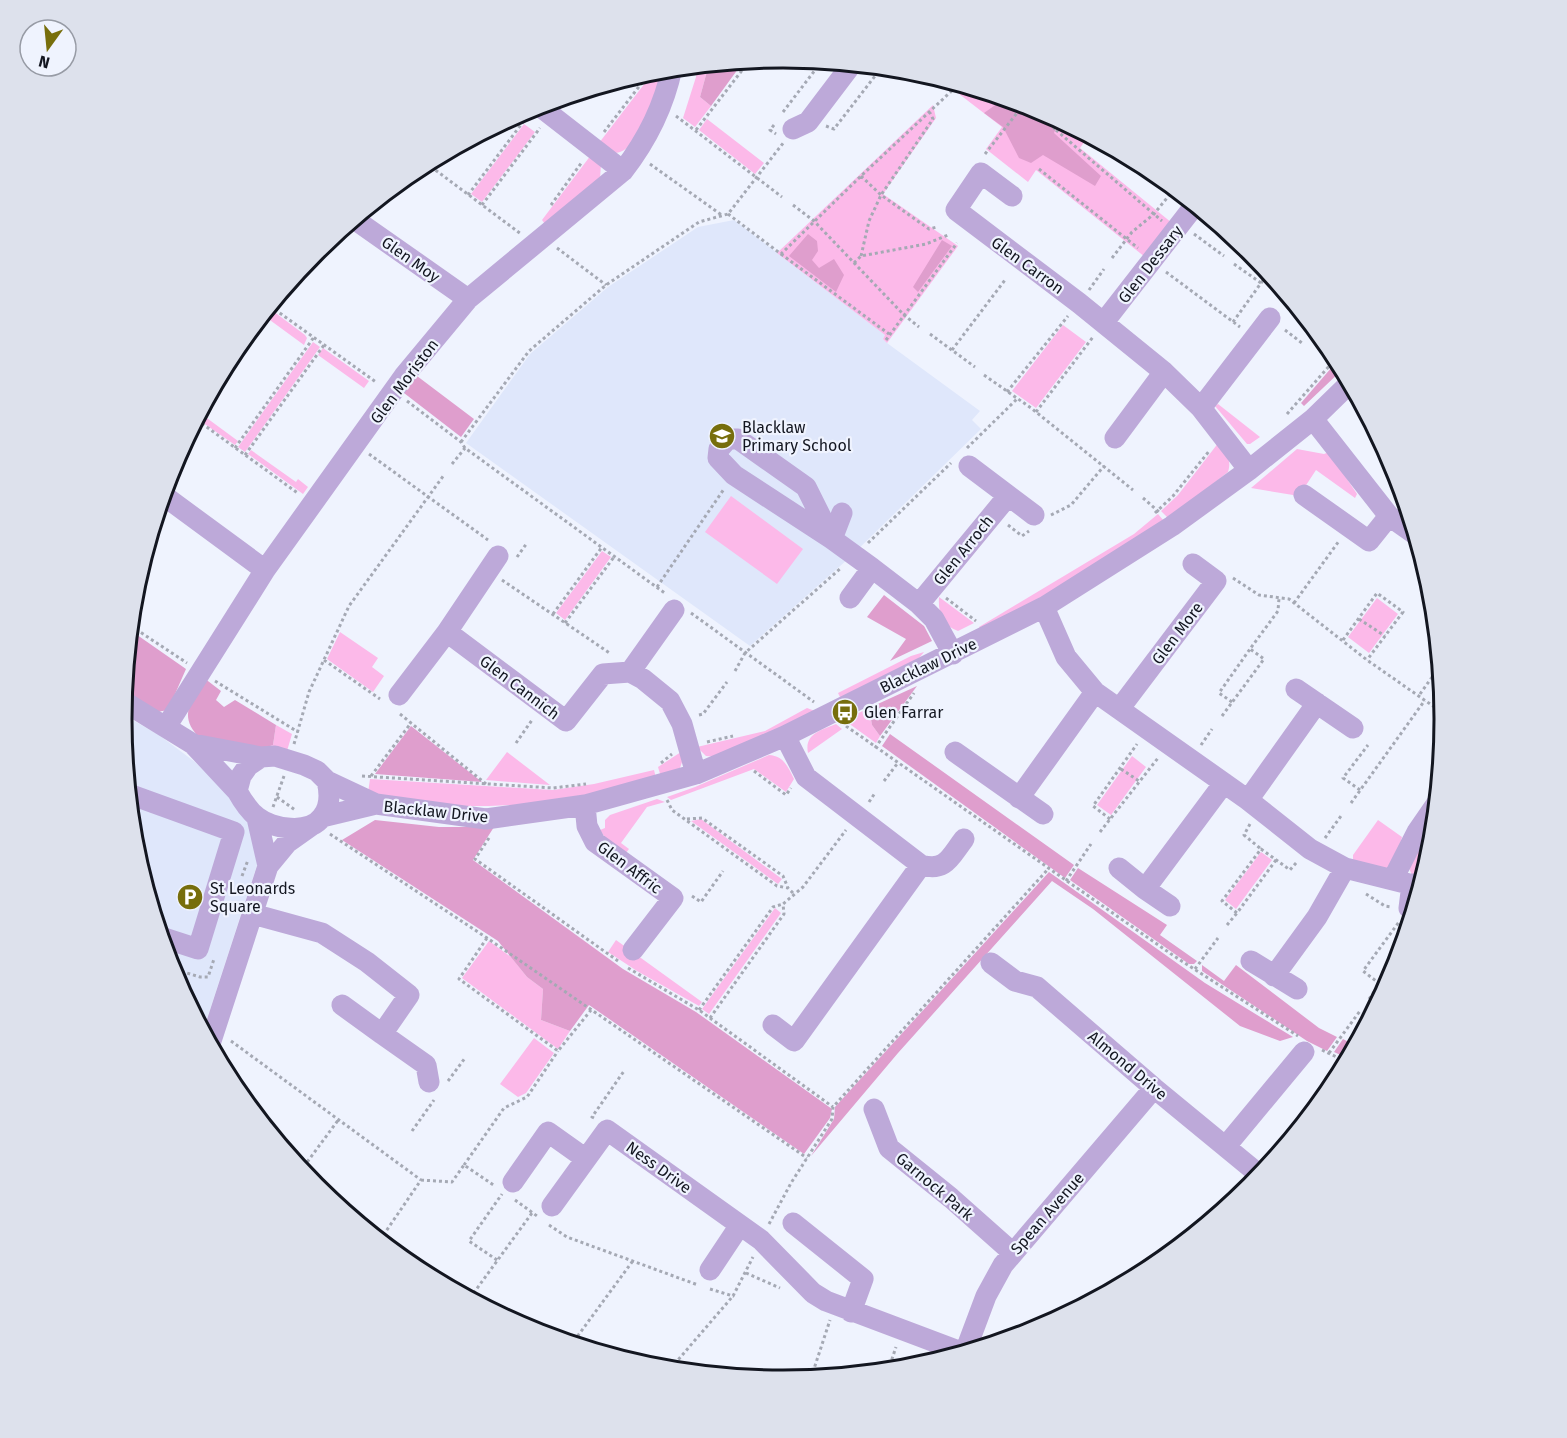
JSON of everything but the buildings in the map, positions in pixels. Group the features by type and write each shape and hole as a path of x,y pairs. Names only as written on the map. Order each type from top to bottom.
{"street":[{"path":"793,129 808,122 847,71"},
{"name":"Glen Moriston","path":"166,727 265,570 404,376 468,299 630,163 653,126 669,78"},
{"path":"542,114 630,163"},
{"path":"981,173 1012,196"},
{"name":"Glen Carron","path":"981,173 956,210 1104,322 1164,372 1201,408 1250,470"},
{"name":"Glen Dessary","path":"1104,322 1191,211"},
{"name":"Glen Moy","path":"361,224 468,299"},
{"path":"1201,408 1270,318"},
{"path":"1115,438 1164,372"},
{"name":"Blacklaw Drive","path":"261,757 275,756 316,771 327,781 376,804 486,819 585,805 696,774 785,736 822,708 921,669 1044,607 1172,526 1250,470 1313,419 1345,388"},
{"path":"1313,419 1389,516 1406,528"},
{"path":"832,539 806,487 738,440 728,440 719,449 718,458 734,475 856,555 919,604 934,619 953,654"},
{"path":"961,460 1034,515"},
{"name":"Glen Arroch","path":"919,604 1008,495"},
{"path":"1304,495 1369,541 1389,516"},
{"path":"171,501 265,570"},
{"path":"832,539 842,513"},
{"path":"392,702 447,632 497,556"},
{"name":"Glen More","path":"1120,708 1216,581 1193,564"},
{"path":"849,598 872,568"},
{"path":"677,606 626,672 643,679 670,700 681,722 696,774"},
{"path":"1044,607 1066,657 1095,692 1224,783 1343,872 1409,883 1422,845"},
{"name":"Glen Cannich","path":"447,632 566,721 603,674 626,672"},
{"path":"1296,688 1353,728"},
{"path":"1019,798 1095,692"},
{"path":"1254,805 1317,703"},
{"path":"132,706 193,744 237,791 247,808 263,820 290,828 318,821"},
{"path":"785,736 806,777 921,865 934,868 944,864 964,839"},
{"path":"193,744 261,757"},
{"path":"955,752 1043,814"},
{"path":"237,791 248,766 261,757"},
{"path":"214,1035 268,866 286,843 318,821 328,806 330,794 327,781"},
{"path":"1145,890 1224,783"},
{"path":"137,797 234,832 198,949 172,940"},
{"name":"Blacklaw Drive","path":"318,821 376,804"},
{"name":"Glen Affric","path":"585,805 588,826 595,842 673,898 633,950"},
{"path":"263,820 268,866"},
{"path":"773,1025 794,1041 921,865"},
{"path":"1119,868 1145,890 1170,906"},
{"path":"1274,976 1317,916 1343,872"},
{"path":"253,914 322,933 367,962 409,995 382,1034"},
{"path":"1251,961 1297,989"},
{"name":"Almond Drive","path":"991,963 1015,981 1037,987 1254,1170"},
{"path":"342,1005 426,1065 438,1082"},
{"path":"1226,1146 1308,1046"},
{"name":"Spean Avenue","path":"968,1343 986,1296 1003,1265 1154,1088"},
{"name":"Garnock Park","path":"874,1109 889,1148 951,1197 1012,1253"},
{"path":"542,1209 586,1159 607,1130"},
{"name":"Ness Drive","path":"607,1130 760,1240 813,1293 843,1309 951,1348"},
{"path":"510,1191 548,1132 586,1159"},
{"path":"793,1223 863,1279 843,1309"},
{"path":"710,1270 740,1225"}],"path":[{"path":"695,130 743,69"},
{"path":"834,129 876,74"},
{"path":"781,254 953,90"},
{"path":"661,105 782,197"},
{"path":"981,173 978,164 1018,111"},
{"path":"854,263 861,256 868,221 881,195 933,119 930,113"},
{"path":"482,206 537,116"},
{"path":"468,195 535,117"},
{"path":"1052,126 1154,214 1224,256"},
{"path":"630,163 726,215 889,334"},
{"path":"434,169 482,206 539,240 606,285"},
{"path":"861,176 881,195 929,229 937,227"},
{"path":"461,442 529,351 606,285 699,222 726,215 755,177"},
{"path":"1112,258 1132,232 1154,214 1170,195"},
{"path":"793,205 814,221 904,315 920,327"},
{"path":"861,256 926,244 948,235"},
{"path":"886,340 957,243"},
{"path":"1234,264 1261,283"},
{"path":"1008,392 1104,268"},
{"path":"1233,322 1264,279"},
{"path":"952,350 1005,280"},
{"path":"276,311 384,388 394,392 461,442 465,448 657,587 677,606 897,763 1308,1046 1340,1058"},
{"path":"1036,412 1104,322"},
{"path":"930,334 975,367"},
{"path":"235,448 314,337"},
{"path":"245,455 324,345"},
{"path":"1283,418 1330,365"},
{"path":"984,375 1018,398 1133,490"},
{"path":"735,670 745,653 961,460 1018,398"},
{"path":"202,425 313,504"},
{"path":"1150,517 1173,496 1222,435"},
{"path":"356,445 428,496 497,556 553,614 612,655 626,672"},
{"path":"453,464 465,448"},
{"path":"1095,476 1104,466"},
{"path":"263,820 277,797 309,692 349,606 444,475"},
{"path":"657,587 734,475"},
{"path":"1294,603 1349,527"},
{"path":"497,556 515,560 527,543"},
{"path":"553,614 602,547"},
{"path":"565,623 614,556"},
{"path":"1232,577 1259,595 1289,599 1367,660 1435,707"},
{"path":"932,587 980,624 972,628"},
{"path":"1343,640 1377,593 1403,612 1367,660"},
{"path":"1232,702 1219,693 1278,611 1279,598"},
{"path":"1358,619 1385,636"},
{"path":"1222,716 1263,660 1250,649"},
{"path":"324,660 392,702 411,723 487,785"},
{"path":"876,748 920,684 921,669"},
{"path":"1420,695 1434,675"},
{"path":"681,722 703,714 727,682"},
{"path":"1351,803 1425,700"},
{"path":"516,742 543,704"},
{"path":"804,707 822,708"},
{"path":"371,776 411,723"},
{"path":"1110,819 1093,806 1148,728"},
{"path":"655,767 674,753 688,747 742,734"},
{"path":"1100,832 1170,744"},
{"path":"1360,790 1343,778 1368,745"},
{"path":"884,781 897,763"},
{"path":"1120,769 1139,781"},
{"path":"754,771 786,795 804,773"},
{"path":"360,775 553,788 594,782"},
{"path":"699,1010 773,907 783,904 803,887 875,793"},
{"path":"277,797 318,821 807,1158"},
{"path":"1227,925 1276,860 1244,835 1254,805"},
{"path":"1327,836 1341,816"},
{"path":"788,888 777,886 686,820 702,818 783,876 788,888 794,894"},
{"path":"1066,881 1091,843"},
{"path":"1236,913 1222,901 1261,849"},
{"path":"678,1362 733,1296 791,1183 832,1119 833,1107 1049,868"},
{"path":"673,898 686,892 701,902 723,870"},
{"path":"1343,872 1385,906 1406,909"},
{"path":"710,1018 784,914 783,904"},
{"path":"1379,983 1363,971 1402,921"},
{"path":"487,938 459,979 558,1051"},
{"path":"1195,969 1218,938"},
{"path":"1369,999 1375,991"},
{"path":"216,1039 339,1119 421,1180 452,1182 504,1108 527,1096 558,1051 591,1010"},
{"path":"1329,1053 1360,1011"},
{"path":"412,1131 434,1099 438,1082 465,1058"},
{"path":"607,1130 607,1127 592,1117 624,1071"},
{"path":"307,1163 339,1119"},
{"path":"464,1166 542,1209 567,1237 733,1296"},
{"path":"384,1234 421,1180"},
{"path":"497,1260 469,1241 510,1191"},
{"path":"474,1292 497,1260 542,1209"},
{"path":"577,1337 632,1262"},
{"path":"815,1369 843,1309"},
{"path":"891,1361 902,1330"}],"shaded area":[{"path":"738,69 711,106 700,97 707,72"},
{"path":"707,72 700,97 711,106 695,127 683,118 697,73"},
{"path":"660,79 641,128 627,148 615,152 599,143 645,83"},
{"path":"955,91 1033,117 1084,142 1080,148 1172,223 1145,257 1036,170 1028,182 986,149 1002,127"},
{"path":"997,104 1056,128 1054,133 1101,176 1095,186 1043,155 1031,163 1019,158 1003,127 984,113"},
{"path":"933,105 936,118 883,194 958,246 887,343 883,339 885,335 777,253"},
{"path":"707,119 764,163 755,174 699,130"},
{"path":"524,124 535,132 482,202 471,194"},
{"path":"591,155 601,164 600,179 545,224 542,220"},
{"name":"Blacklaw Primary School","path":"734,220 885,335 883,339 887,343 980,411 972,420 981,429 848,559 750,646 466,443 530,354 608,287 698,227"},
{"path":"808,234 817,241 818,251 812,260 819,268 834,259 844,275 836,292 789,256"},
{"path":"942,240 952,246 918,292 913,287"},
{"path":"275,312 305,335 307,338 304,345 269,319"},
{"path":"1063,325 1086,342 1036,408 1012,391"},
{"path":"313,342 320,347 245,452 238,447"},
{"path":"323,348 369,381 364,388 318,355"},
{"path":"1332,367 1337,375 1304,406 1301,403"},
{"path":"417,376 474,419 461,437 404,393"},
{"path":"1218,404 1260,437 1247,444 1215,406"},
{"path":"206,417 238,441 235,445 203,423"},
{"path":"1219,442 1229,460 1228,472 1169,519 1161,511 1178,495"},
{"path":"1297,449 1324,454 1329,452 1357,494 1355,498 1316,470 1297,499 1293,495 1251,488"},
{"path":"251,450 296,482 298,479 308,487 303,494 248,454"},
{"path":"731,496 803,549 777,584 705,532"},
{"path":"1158,514 1164,521 1082,575 981,630 979,627 1134,534"},
{"path":"602,551 611,557 565,620 556,613"},
{"path":"884,595 924,626 932,641 890,661 906,639 867,617"},
{"path":"939,597 974,623 958,631 948,625 940,613"},
{"path":"1377,598 1398,614 1369,653 1348,637"},
{"path":"340,632 378,658 372,667 384,676 373,692 327,659"},
{"path":"138,635 186,669 168,710 157,712 133,696"},
{"path":"924,652 915,663 841,699 838,693 911,656"},
{"path":"204,678 221,691 216,700 224,707 235,700 276,725 273,745 262,749 201,739 194,731 188,716 191,702"},
{"path":"917,686 880,736 872,725 869,708"},
{"path":"807,708 815,711 718,757 706,756 697,747 765,731"},
{"path":"869,708 872,725 880,736 876,743 844,720"},
{"name":"St Leonards Square","path":"132,720 159,735 195,762 223,789 252,828 258,862 206,1021 182,968 154,888 138,804 133,762"},
{"path":"836,724 842,729 808,753 807,747 811,737"},
{"path":"276,725 292,734 287,751 262,749 273,745"},
{"path":"411,726 482,782 375,774"},
{"path":"890,734 1074,865 1065,878 882,746"},
{"path":"507,752 550,785 486,780"},
{"path":"681,752 680,768 661,777 658,767"},
{"path":"769,755 782,760 794,779 786,792 754,769 671,800 667,797 695,787"},
{"path":"1132,756 1146,767 1111,815 1097,805"},
{"path":"654,770 656,778 584,797 536,804 440,806 368,793 370,779 553,790 594,784"},
{"path":"657,799 665,802 647,807 621,843 629,849 625,854 607,841 600,830 605,828 605,820 610,815"},
{"path":"701,819 782,879 778,884 691,821"},
{"path":"375,820 439,827 494,827 473,860 623,969 696,1012 832,1109 830,1118 804,1154 589,1005 570,1031 541,1020 543,989 527,977 498,941 342,840"},
{"path":"1378,820 1402,837 1396,860 1386,870 1353,862 1353,855"},
{"path":"1419,845 1422,845 1415,879 1409,868"},
{"path":"1261,852 1272,860 1236,909 1225,900"},
{"path":"1078,868 1167,925 1160,935 1197,961 1189,964 1070,880"},
{"path":"1049,872 1205,983 1293,1037 1280,1041 1240,1026 1093,909 1052,881 898,1053 811,1156 834,1119 835,1107"},
{"path":"775,908 781,913 709,1014 702,1009"},
{"path":"616,940 702,1002 699,1006 608,952"},
{"path":"489,941 511,957 527,977 543,989 541,1020 570,1031 558,1049 462,978"},
{"path":"1202,965 1224,981 1236,965 1319,1028 1337,1037 1327,1051 1307,1041 1202,971"},
{"path":"534,1038 554,1053 526,1093 518,1097 500,1084"},
{"path":"1343,1039 1349,1042 1341,1055 1334,1052"}],"place":[{"name":"Blacklaw Primary School","path":"722,436"},
{"name":"Glen Farrar","path":"845,712"},
{"name":"St Leonards Square","path":"190,897"}]}
